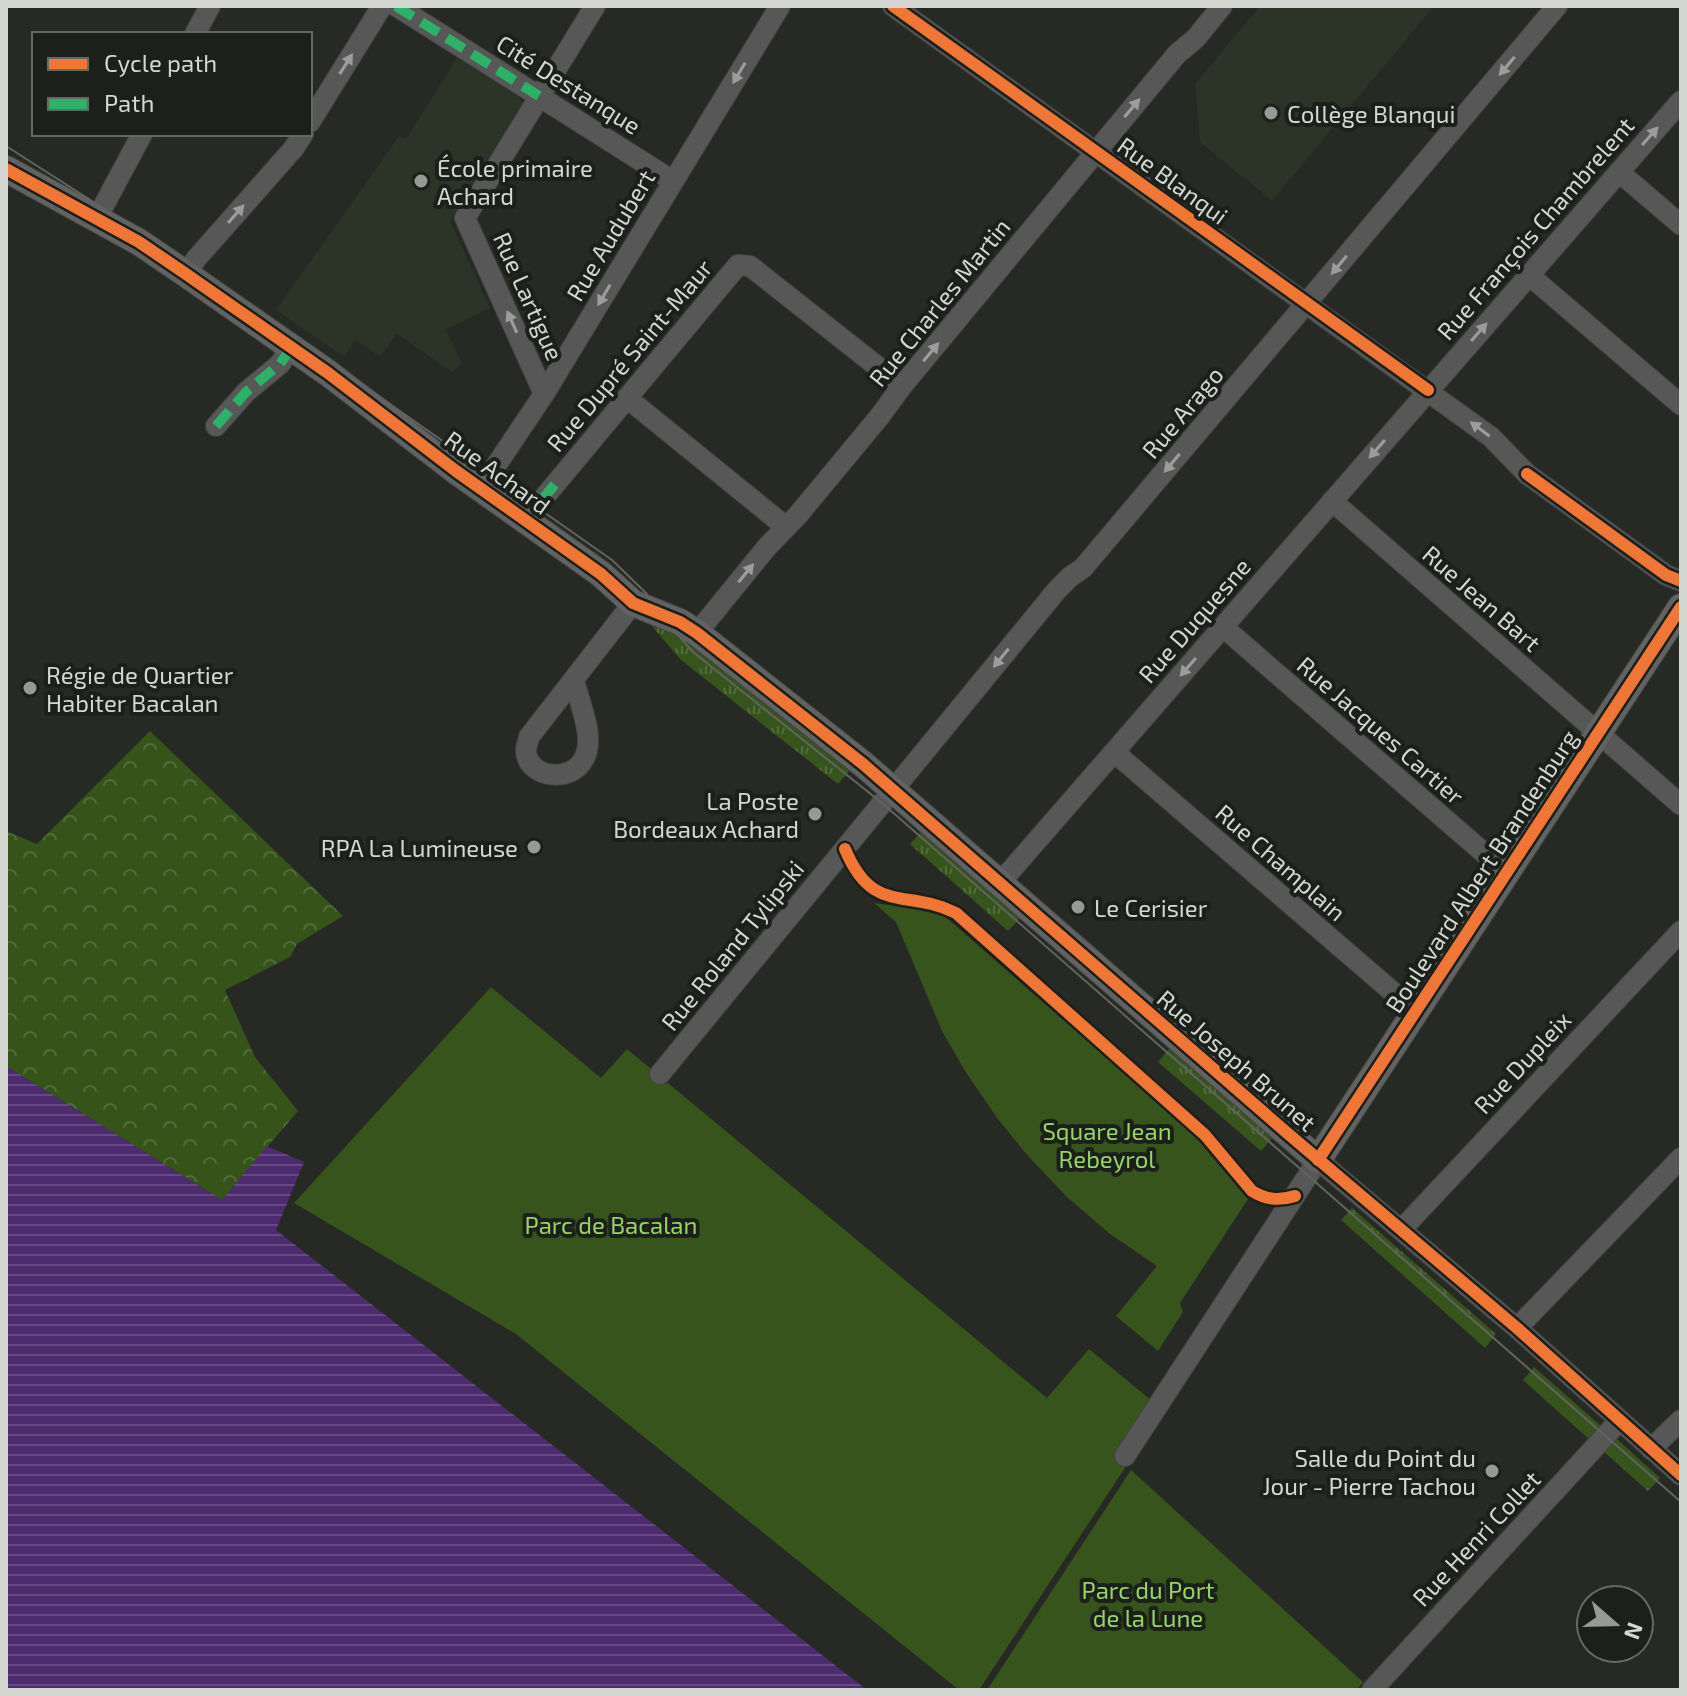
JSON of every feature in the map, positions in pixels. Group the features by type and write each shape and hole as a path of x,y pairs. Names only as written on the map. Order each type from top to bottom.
{"street":[{"path":"196,32 210,6"},
{"path":"312,119 382,6"},
{"name":"Cité Destanque","path":"396,6 673,181"},
{"path":"539,96 595,6"},
{"name":"Rue Audubert","path":"481,488 544,394 780,6"},
{"name":"Rue Blanqui","path":"893,6 1428,390 1491,437 1527,474 1666,575 1681,581"},
{"name":"Rue Charles Martin","path":"697,633 798,515 1177,54 1196,38 1222,6"},
{"name":"Rue Arago","path":"845,849 1057,590 1083,568 1557,6"},
{"name":"Rue Lartigue","path":"539,96 465,218 544,394"},
{"name":"Rue François Chambrelent","path":"1428,390 1681,101"},
{"path":"96,220 141,136"},
{"path":"186,274 302,136"},
{"name":"Rue Achard","path":"6,169 139,242 291,348 601,574 633,603 680,622 697,633 863,764 945,836"},
{"path":"1619,172 1681,225"},
{"name":"Rue Dupré Saint-Maur","path":"542,500 738,265 750,266 902,386"},
{"path":"1529,275 1681,405"},
{"path":"216,426 246,392 280,364 291,348"},
{"name":"Rue Duquesne","path":"999,884 1428,390"},
{"path":"627,398 786,527"},
{"name":"Rue Jean Bart","path":"1332,501 1681,805"},
{"path":"574,680 633,603"},
{"name":"Boulevard Albert Brandenburg","path":"1125,1456 1681,607"},
{"name":"Rue Jacques Cartier","path":"1223,627 1506,872"},
{"name":"Rue Champlain","path":"1114,752 1416,1010"},
{"name":"Rue Joseph Brunet","path":"945,836 1318,1160 1517,1328 1681,1475"},
{"name":"Rue Roland Tylipski","path":"660,1074 845,849"},
{"name":"Rue Dupleix","path":"1402,1229 1681,931"},
{"path":"1517,1328 1681,1158"},
{"path":"1651,1449 1681,1420"},
{"name":"Rue Henri Collet","path":"1372,1690 1619,1421"}],"shaded area":[{"name":"Collège Blanqui","path":"1260,6 1434,6 1272,201 1200,142 1195,84"},
{"name":"École primaire Achard","path":"457,58 519,97 522,103 450,221 490,308 446,330 462,364 453,373 397,334 380,357 356,340 344,357 276,310 399,136 406,139"},
{"path":"6,1066 222,1200 267,1146 304,1162 276,1230 867,1690 6,1690"}],"green space":[{"path":"651,625 679,629 851,769 838,784 681,660"},
{"path":"150,731 343,916 297,944 290,957 225,990 255,1057 298,1111 222,1200 6,1066 6,831 37,844"},
{"path":"922,831 1020,918 1008,931 910,844"},
{"name":"Square Jean Rebeyrol","path":"874,903 932,911 948,919 1195,1135 1248,1199 1180,1303 1183,1312 1158,1351 1116,1316 1157,1266 1110,1234 1067,1197 997,1118 942,1031 896,922"},
{"name":"Parc de Bacalan","path":"491,987 601,1078 627,1049 1047,1398 1089,1349 1163,1410 979,1690 959,1690 516,1334 294,1203"},
{"path":"1170,1048 1272,1138 1261,1151 1158,1062"},
{"path":"1352,1208 1496,1334 1485,1348 1341,1220"},
{"path":"1534,1367 1601,1426 1590,1440 1523,1380"},
{"path":"1617,1439 1660,1478 1648,1491 1603,1451"},
{"name":"Parc du Port de la Lune","path":"1131,1470 1363,1682 1357,1690 987,1690"}],"tram line":[{"path":"6,146 192,265 612,560 646,593 693,652 882,803 1681,1502"}],"marked path":[{"path":"396,6 539,96"},
{"path":"216,426 246,392 280,364 291,348"},
{"path":"542,500 560,478"}],"cycle path":[{"path":"893,6 1428,390"},
{"path":"6,169 139,242 328,373 456,471 601,574 633,603 680,622 697,633 863,764 1286,1132 1517,1328 1681,1475"},
{"path":"1527,474 1666,575 1681,581"},
{"path":"1318,1160 1681,607"},
{"path":"845,849 867,884 879,892 956,913 1205,1135 1252,1191 1273,1199 1295,1196"}],"place":[{"name":"Collège Blanqui","path":"1271,113"},
{"name":"École primaire Achard","path":"421,181"},
{"name":"Régie de Quartier Habiter Bacalan","path":"30,688"},
{"name":"La Poste Bordeaux Achard","path":"815,814"},
{"name":"RPA La Lumineuse","path":"534,847"},
{"name":"Le Cerisier","path":"1078,907"},
{"name":"Salle du Point du Jour - Pierre Tachou","path":"1492,1471"}]}
